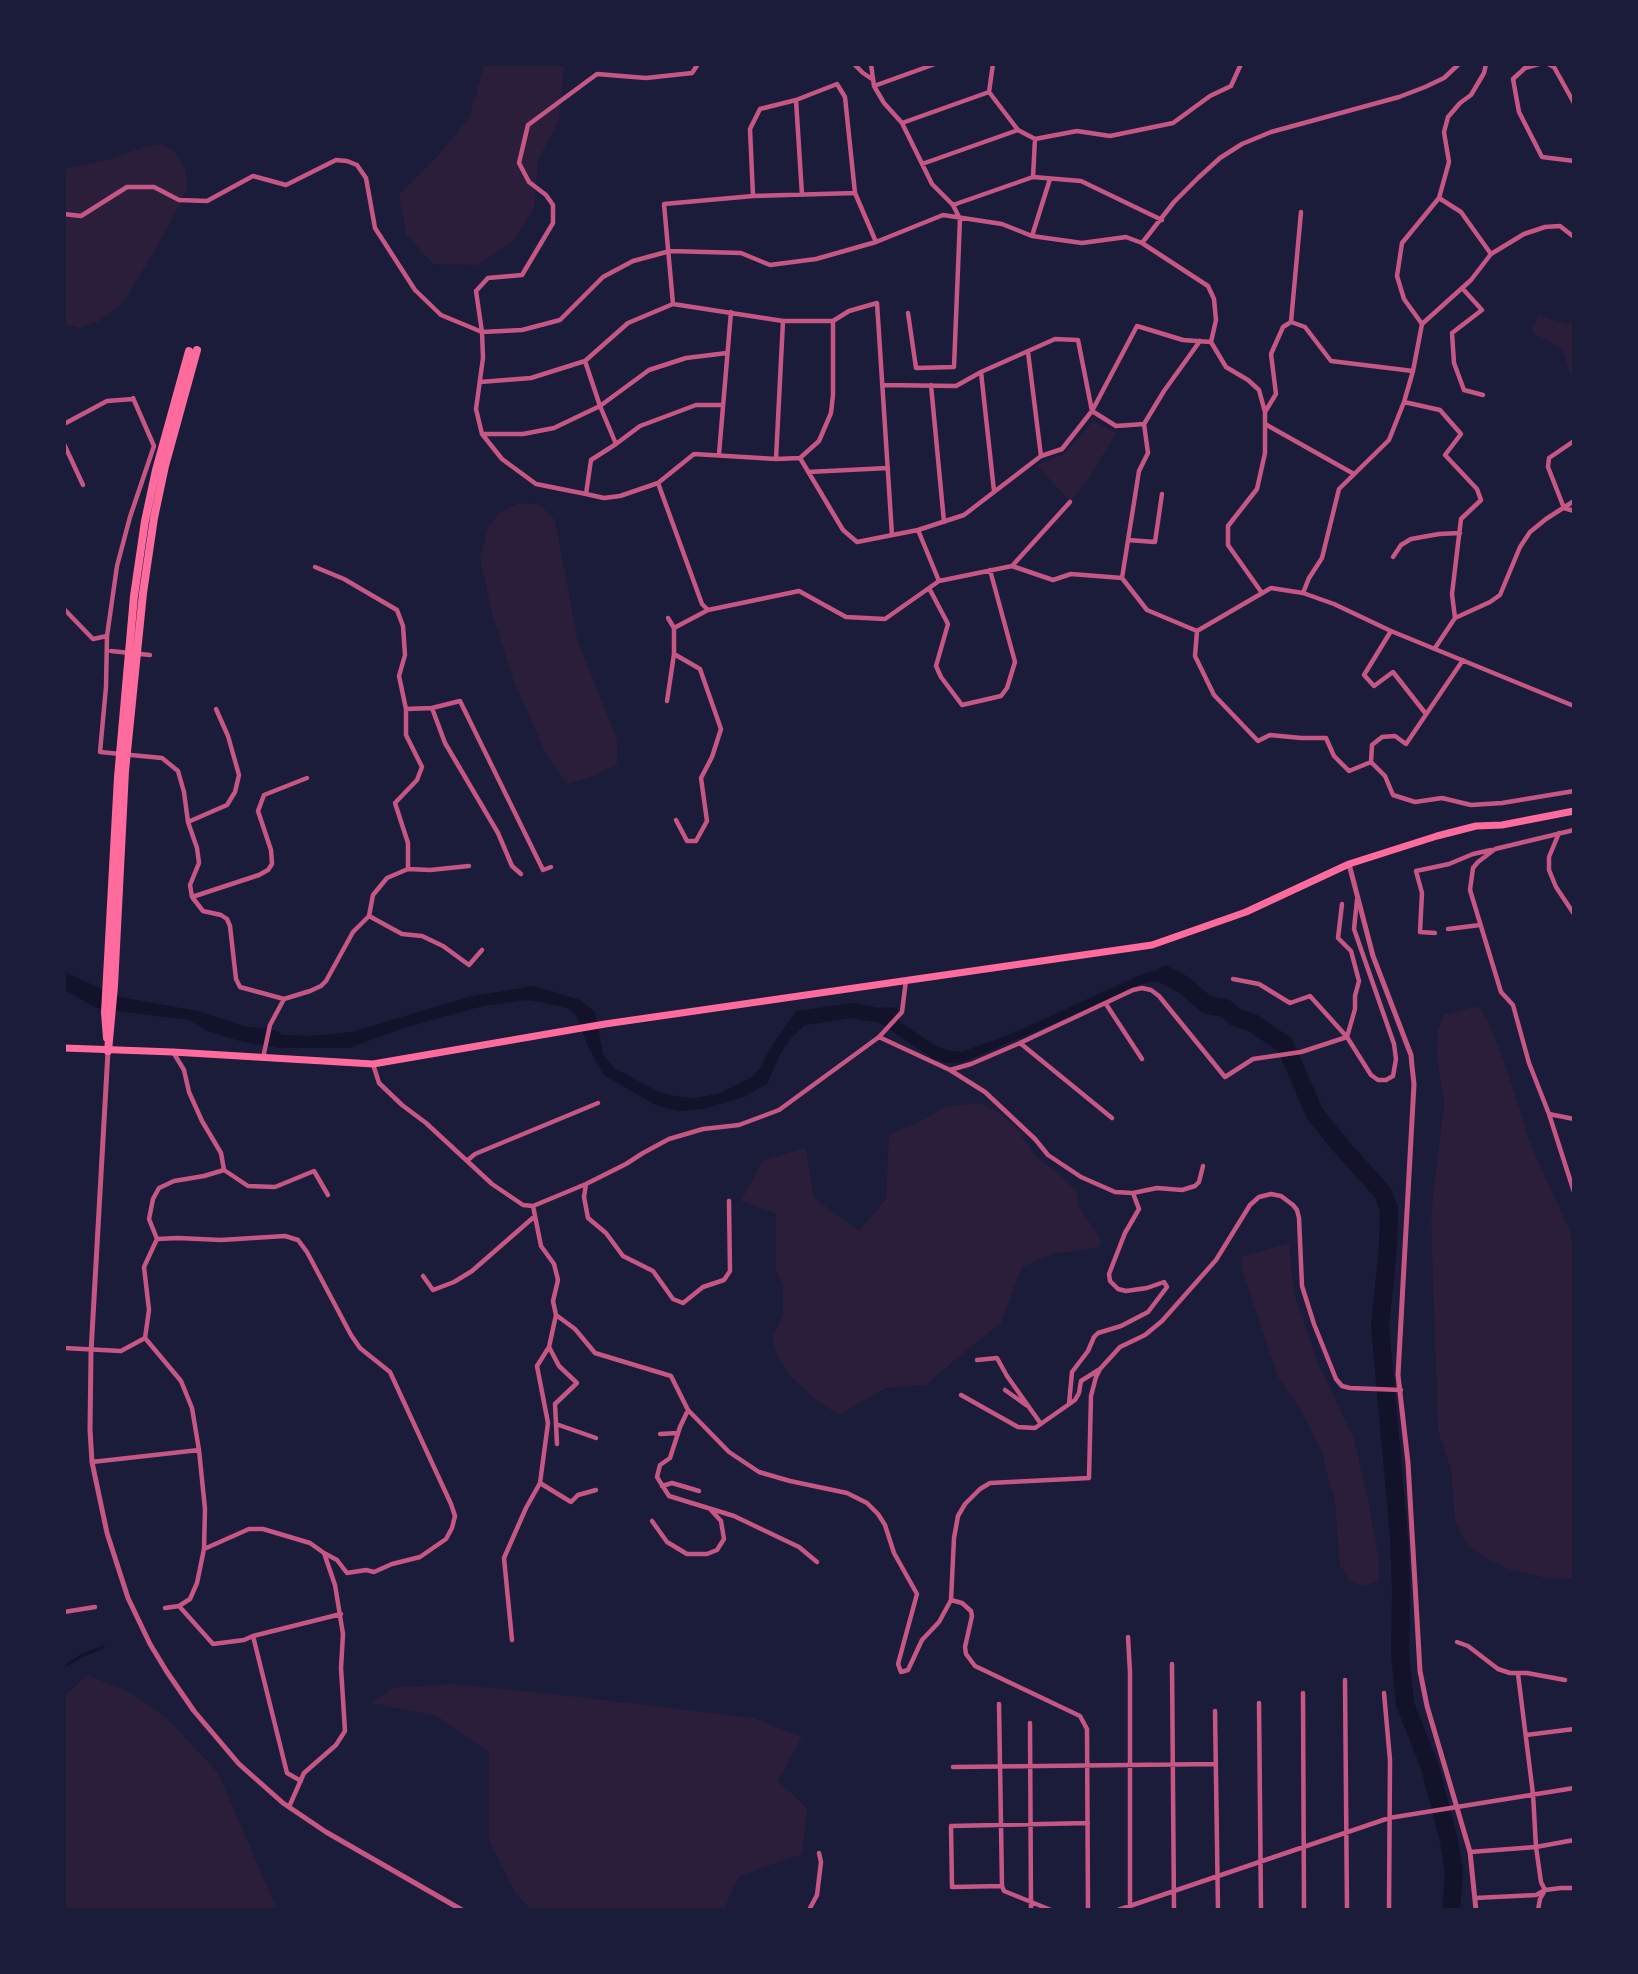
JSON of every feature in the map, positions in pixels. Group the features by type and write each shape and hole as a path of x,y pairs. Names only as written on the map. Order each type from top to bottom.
{"highway":[{"path":"108,1051 124,771 143,593 154,518 193,350"},
{"path":"64,1048 373,1064 605,1024 1152,945 1246,912 1348,864 1476,826 1502,825 1574,811"}],"street":[{"path":"698,64 692,73 646,78 597,74 528,125 519,163 529,182 546,195 553,205 553,223 522,275 488,278 476,291 483,358 476,409 482,434 502,459 536,484 604,498 620,496 658,483 694,454 776,459 800,458 819,441 831,413 833,321"},
{"path":"854,64 863,74 872,79"},
{"path":"872,64 874,86 884,103 902,123 932,184 953,205 960,219 954,367 916,368 908,313"},
{"path":"874,86 935,64"},
{"path":"993,64 989,92 1018,130 1035,139 1077,131 1110,136 1173,123 1210,96 1231,86 1241,64"},
{"path":"1142,243 1174,202 1220,158 1242,144 1271,132 1408,94 1444,78 1459,64"},
{"path":"1422,324 1404,299 1397,276 1402,243 1439,198 1449,162 1444,132 1448,117 1460,103 1471,95 1484,73 1486,64"},
{"path":"1539,64 1523,66 1513,79 1520,112 1542,157 1574,160"},
{"path":"1548,64 1554,67 1574,103"},
{"path":"753,196 750,129 760,109 796,100 837,84 845,97 855,194 876,242"},
{"path":"902,123 989,92"},
{"path":"796,100 802,195"},
{"path":"922,164 1018,130"},
{"path":"1033,177 1035,139"},
{"path":"64,214 81,216 127,187 154,187 179,200 207,201 253,176 286,185 336,160 347,160 357,165 366,178 375,228 415,290 441,315 482,332 522,330 560,320 603,277 633,261 670,251 741,253 770,265 816,259 876,242 943,215 1002,224 1032,236 1082,243 1126,237 1142,243 1208,286 1214,299 1216,320 1211,342 1226,368 1248,380 1259,390 1265,412 1265,453 1257,489 1228,526 1228,545 1262,593"},
{"path":"953,205 1033,177 1081,181 1161,219"},
{"path":"1032,236 1050,179"},
{"path":"673,304 664,204 753,196 855,194"},
{"path":"1439,198 1461,212 1491,254"},
{"path":"1292,322 1301,212"},
{"path":"1304,593 1322,558 1339,489 1389,440 1404,402 1422,324 1471,280 1491,254 1524,234 1545,227 1560,226 1574,237"},
{"path":"1462,288 1482,310 1452,333 1454,363 1464,390 1483,395"},
{"path":"480,382 531,378 585,361 628,323 673,304 783,321 833,321 849,311 877,303 892,535"},
{"path":"719,454 731,312"},
{"path":"776,459 783,321"},
{"path":"1292,322 1305,327 1331,361 1413,370"},
{"path":"1265,412 1276,394 1271,354 1283,327 1292,322"},
{"path":"800,458 843,530 857,542 918,530 964,515 1041,456 1062,448 1092,411 1137,326 1183,340 1211,342"},
{"path":"882,385 956,386 981,372 1055,339 1078,340 1092,411 1116,426 1144,424"},
{"path":"1197,631 1147,610 1122,578 1139,471 1148,453 1144,424 1164,391 1200,341"},
{"path":"1028,352 1041,456"},
{"path":"482,434 523,434 554,428 600,406 649,370 686,358 727,353"},
{"path":"585,361 616,444"},
{"path":"981,372 994,491"},
{"path":"931,385 944,522"},
{"path":"64,424 107,401 133,399 154,446 130,517 117,566 107,636 106,687 100,752 162,758 178,771 199,863 190,885 192,897 203,911 221,915 227,919 236,979 240,987 284,999 321,987 353,932 369,916 372,895 387,878 408,868 430,870 469,866"},
{"path":"1404,402 1440,410 1461,434 1445,455 1477,489 1481,500 1461,519 1452,594 1455,618"},
{"path":"586,494 591,460 640,426 696,405 723,405"},
{"path":"1265,424 1354,474"},
{"path":"1564,508 1548,466 1549,458 1574,441"},
{"path":"64,444 83,485"},
{"path":"808,472 888,468"},
{"path":"658,483 702,604 708,610"},
{"path":"1128,540 1155,542 1162,494"},
{"path":"1435,648 1455,618 1500,595 1520,547 1530,532 1574,501"},
{"path":"1012,566 1070,502"},
{"path":"1564,508 1574,511"},
{"path":"918,530 939,581"},
{"path":"1393,557 1401,545 1411,539 1460,533"},
{"path":"674,628 708,610 799,591 846,617 885,620 939,581 1012,566 1053,580 1071,574 1122,578"},
{"path":"315,567 344,579 398,610 403,626 405,655 399,676 406,709 406,735 422,768 417,780 395,803 408,843 408,868"},
{"path":"929,588 948,624 936,666 940,677 962,705 1001,696 1015,662 990,570"},
{"path":"1197,631 1271,588 1304,593 1574,706"},
{"path":"64,609 93,639 107,636"},
{"path":"667,701 674,654 674,628 668,618"},
{"path":"1197,631 1195,656 1214,695 1258,741 1270,735 1326,738 1334,756 1349,771 1371,762"},
{"path":"1391,631 1364,675 1374,686 1393,672 1426,714"},
{"path":"111,651 150,656"},
{"path":"674,654 700,669 721,729 712,757 700,778 707,821 696,841 687,841 676,820"},
{"path":"1463,660 1406,744 1395,736 1382,737 1372,745 1371,762 1384,776 1393,795 1415,802 1435,798 1470,805 1502,803 1574,791"},
{"path":"406,709 432,708 460,701 543,870 551,867"},
{"path":"432,708 446,743 498,833 512,866 521,874"},
{"path":"188,822 227,805 235,792 239,775 228,736 216,709"},
{"path":"192,897 260,875 268,870 272,864 271,850 258,811 264,795 307,778"},
{"path":"1435,933 1420,932 1422,894 1416,871 1449,864 1473,854 1574,830"},
{"path":"1559,833 1549,857 1549,870 1556,887 1574,914"},
{"path":"1496,849 1478,862 1471,877 1470,890 1501,992 1513,1005 1528,1063 1549,1114 1574,1192"},
{"path":"1348,864 1373,956 1411,1055 1414,1084 1398,1375 1408,1464 1420,1671 1427,1706 1470,1852 1476,1910"},
{"path":"1233,979 1258,984 1290,1004 1310,996 1347,1037 1371,1075 1378,1080 1386,1080 1393,1076 1396,1059 1394,1044 1354,929 1357,898"},
{"path":"1342,904 1338,938 1351,951 1359,981 1355,996 1355,1009 1347,1037"},
{"path":"369,916 402,934 422,936 443,946 469,965 482,950"},
{"path":"1448,929 1480,925"},
{"path":"373,1064 379,1083 402,1105 426,1123 500,1189 523,1205 533,1206 586,1184 669,1139 703,1129 739,1125 778,1110 879,1037 902,1012 906,980"},
{"path":"950,1070 971,1064 1020,1043 1133,990 1151,990 1159,996 1225,1077 1253,1059 1301,1052 1347,1037"},
{"path":"263,1058 270,1025 284,999"},
{"path":"1106,1004 1142,1059"},
{"path":"879,1037 950,1070 985,1092 1035,1139 1048,1155 1081,1178 1115,1192 1133,1193 1157,1188 1182,1190 1195,1186 1199,1182 1203,1166"},
{"path":"1020,1043 1112,1118"},
{"path":"108,1051 91,1352 90,1430 93,1462 106,1533 128,1598 150,1644 194,1712 239,1764 289,1807 359,1853 462,1910"},
{"path":"173,1052 184,1070 189,1092 202,1120 221,1153 224,1170 248,1186 275,1187 314,1171 328,1196"},
{"path":"468,1160 475,1154 598,1103"},
{"path":"1549,1114 1574,1119"},
{"path":"165,1608 179,1606 190,1599 197,1583 204,1549 204,1509 199,1450 192,1408 181,1381 145,1338 149,1310 144,1267 157,1239 148,1219 153,1199 159,1188 174,1180 204,1176 224,1170"},
{"path":"586,1184 584,1197 588,1218 606,1233 623,1256 653,1271 673,1299 683,1303 703,1287 724,1280 730,1270 729,1201"},
{"path":"1069,1404 1072,1372 1088,1352 1094,1337 1098,1333 1121,1326 1148,1312 1167,1287 1164,1282 1147,1288 1126,1291 1118,1289 1110,1281 1109,1274 1125,1233 1139,1209 1133,1193"},
{"path":"961,1395 1018,1427 1035,1428 1069,1404 1079,1393 1081,1381 1100,1369 1120,1347 1145,1335 1162,1321 1216,1260 1250,1205 1259,1197 1271,1194 1288,1200 1297,1210 1302,1286 1336,1379 1342,1386 1401,1390"},
{"path":"512,1640 504,1558 526,1508 540,1483 548,1424 537,1366 549,1347 556,1315 553,1301 558,1280 554,1264 541,1246 533,1206"},
{"path":"423,1276 433,1290 454,1282 472,1271 535,1216"},
{"path":"157,1239 221,1240 285,1236 298,1240 307,1252 360,1348 390,1372 455,1516 446,1539 420,1557 392,1564 374,1572 366,1570 347,1573 337,1560 310,1543 263,1529 249,1529 204,1549"},
{"path":"556,1315 575,1329 595,1353 671,1376 688,1410 729,1452 759,1472 847,1493 867,1503 878,1514 885,1525 894,1553 917,1594 898,1664 902,1672 908,1670 922,1640 939,1622 951,1600 954,1538 958,1516 965,1504 980,1489 990,1483 1089,1478 1091,1396 1100,1369"},
{"path":"64,1348 121,1352 145,1338"},
{"path":"549,1347 559,1366 577,1383 555,1404 557,1444"},
{"path":"997,1358 1001,1351"},
{"path":"997,1358 1041,1424"},
{"path":"977,1360 997,1358"},
{"path":"1005,1389 1028,1407"},
{"path":"688,1410 670,1458 660,1465 657,1477 669,1496 734,1516 799,1547 817,1562"},
{"path":"556,1424 596,1438"},
{"path":"660,1434 678,1433"},
{"path":"93,1462 199,1450"},
{"path":"540,1483 571,1502 578,1496 596,1490"},
{"path":"662,1486 672,1483 699,1491"},
{"path":"652,1521 667,1542 687,1554 707,1554 717,1550 724,1539 721,1521 711,1510"},
{"path":"289,1807 304,1773 336,1745 345,1731 341,1614 335,1585 324,1553"},
{"path":"951,1600 962,1603 971,1611 972,1616 965,1647 966,1654 975,1666 1080,1716 1087,1729 1088,1910"},
{"path":"179,1606 213,1644 244,1640 341,1614"},
{"path":"64,1612 95,1607"},
{"path":"253,1636 287,1773 301,1780"},
{"path":"1128,1637 1130,1907"},
{"path":"1456,1642 1468,1646 1498,1670 1518,1674 1527,1672 1565,1680"},
{"path":"1172,1664 1174,1910"},
{"path":"1518,1674 1533,1794 1536,1847 1541,1882 1545,1890"},
{"path":"1345,1680 1347,1910"},
{"path":"1303,1693 1304,1910"},
{"path":"1384,1693 1390,1760 1389,1910"},
{"path":"1259,1703 1261,1910"},
{"path":"999,1704 1002,1886 1004,1891 1051,1910"},
{"path":"1215,1711 1218,1910"},
{"path":"1030,1723 1031,1910"},
{"path":"1526,1735 1574,1729"},
{"path":"953,1767 1216,1764"},
{"path":"1118,1910 1389,1818 1574,1788"},
{"path":"1002,1886 952,1887 951,1826 1088,1823"},
{"path":"1470,1852 1536,1847 1574,1840"},
{"path":"809,1910 817,1895 821,1862 819,1853"},
{"path":"1475,1898 1536,1895 1545,1890 1574,1888"},
{"path":"1538,1910 1539,1899 1545,1890"}],"shaded area":[{"path":"484,65 564,65 559,120 538,160 534,208 514,240 477,265 433,264 406,234 399,195 434,160 469,118"},
{"path":"160,144 174,151 185,167 188,188 161,240 124,302 99,321 79,328 65,324 64,169 111,159"},
{"path":"1538,315 1568,324 1573,319 1573,381 1562,349 1532,332"},
{"path":"1092,422 1116,433 1086,483 1070,502 1037,465 1064,454"},
{"path":"519,503 540,505 555,520 578,642 617,739 617,764 594,776 567,784 547,756 514,682 492,613 480,558 487,529 500,512"},
{"path":"1161,969 1172,970 1187,984 1183,989 1159,982 1138,985 961,1063 935,1060 880,1023 851,1018 805,1025 792,1037 780,1054 767,1084 743,1097 720,1104 702,1109 678,1111 656,1105 604,1075 589,1048 576,1015 568,1008 525,1000 483,1006 403,1028 349,1048 281,1048 243,1042 205,1030 189,1020 96,1008 65,990 64,972 120,997 197,1011 248,1027 274,1030 283,1035 311,1036 352,1032 468,997 534,986 580,1000 595,1012 603,1054 614,1068 659,1092 695,1098 718,1094 752,1077 796,1011 853,1003 880,1008 897,1007 900,1022 934,1045 961,1052 1009,1035 1140,975"},
{"path":"1477,1006 1487,1018 1509,1076 1530,1143 1573,1238 1573,1578 1550,1579 1509,1569 1482,1556 1465,1542 1455,1521 1451,1469 1438,1431 1431,1216 1444,1104 1437,1055 1438,1030 1444,1015"},
{"path":"981,1103 1001,1114 1015,1126 1035,1156 1057,1172 1077,1192 1078,1206 1101,1239 1100,1247 1052,1254 1022,1267 1001,1323 926,1385 886,1388 839,1415 816,1400 791,1377 778,1357 772,1338 783,1315 783,1285 776,1270 776,1213 741,1201 763,1160 806,1148 814,1198 859,1231 886,1199 889,1134 916,1124 945,1107"},
{"path":"1289,1243 1294,1293 1318,1363 1353,1437 1368,1498 1380,1567 1378,1581 1362,1586 1350,1581 1340,1565 1335,1502 1321,1450 1303,1413 1278,1377 1242,1269 1241,1257"},
{"path":"88,1675 133,1694 169,1720 218,1773 277,1909 65,1909 65,1695"},
{"path":"452,1684 753,1718 802,1737 778,1781 807,1808 802,1854 739,1876 724,1909 531,1909 515,1893 489,1840 489,1752 437,1716 372,1703 392,1688"}],"waterway":[{"path":"1165,975 1184,985 1207,1005 1225,1008 1235,1017 1253,1023 1285,1045 1315,1114 1383,1193 1389,1209 1388,1248 1380,1326 1399,1537 1400,1653 1405,1704 1430,1767 1449,1841 1454,1871 1451,1910"},
{"path":"64,1667 81,1656 103,1647"}]}
